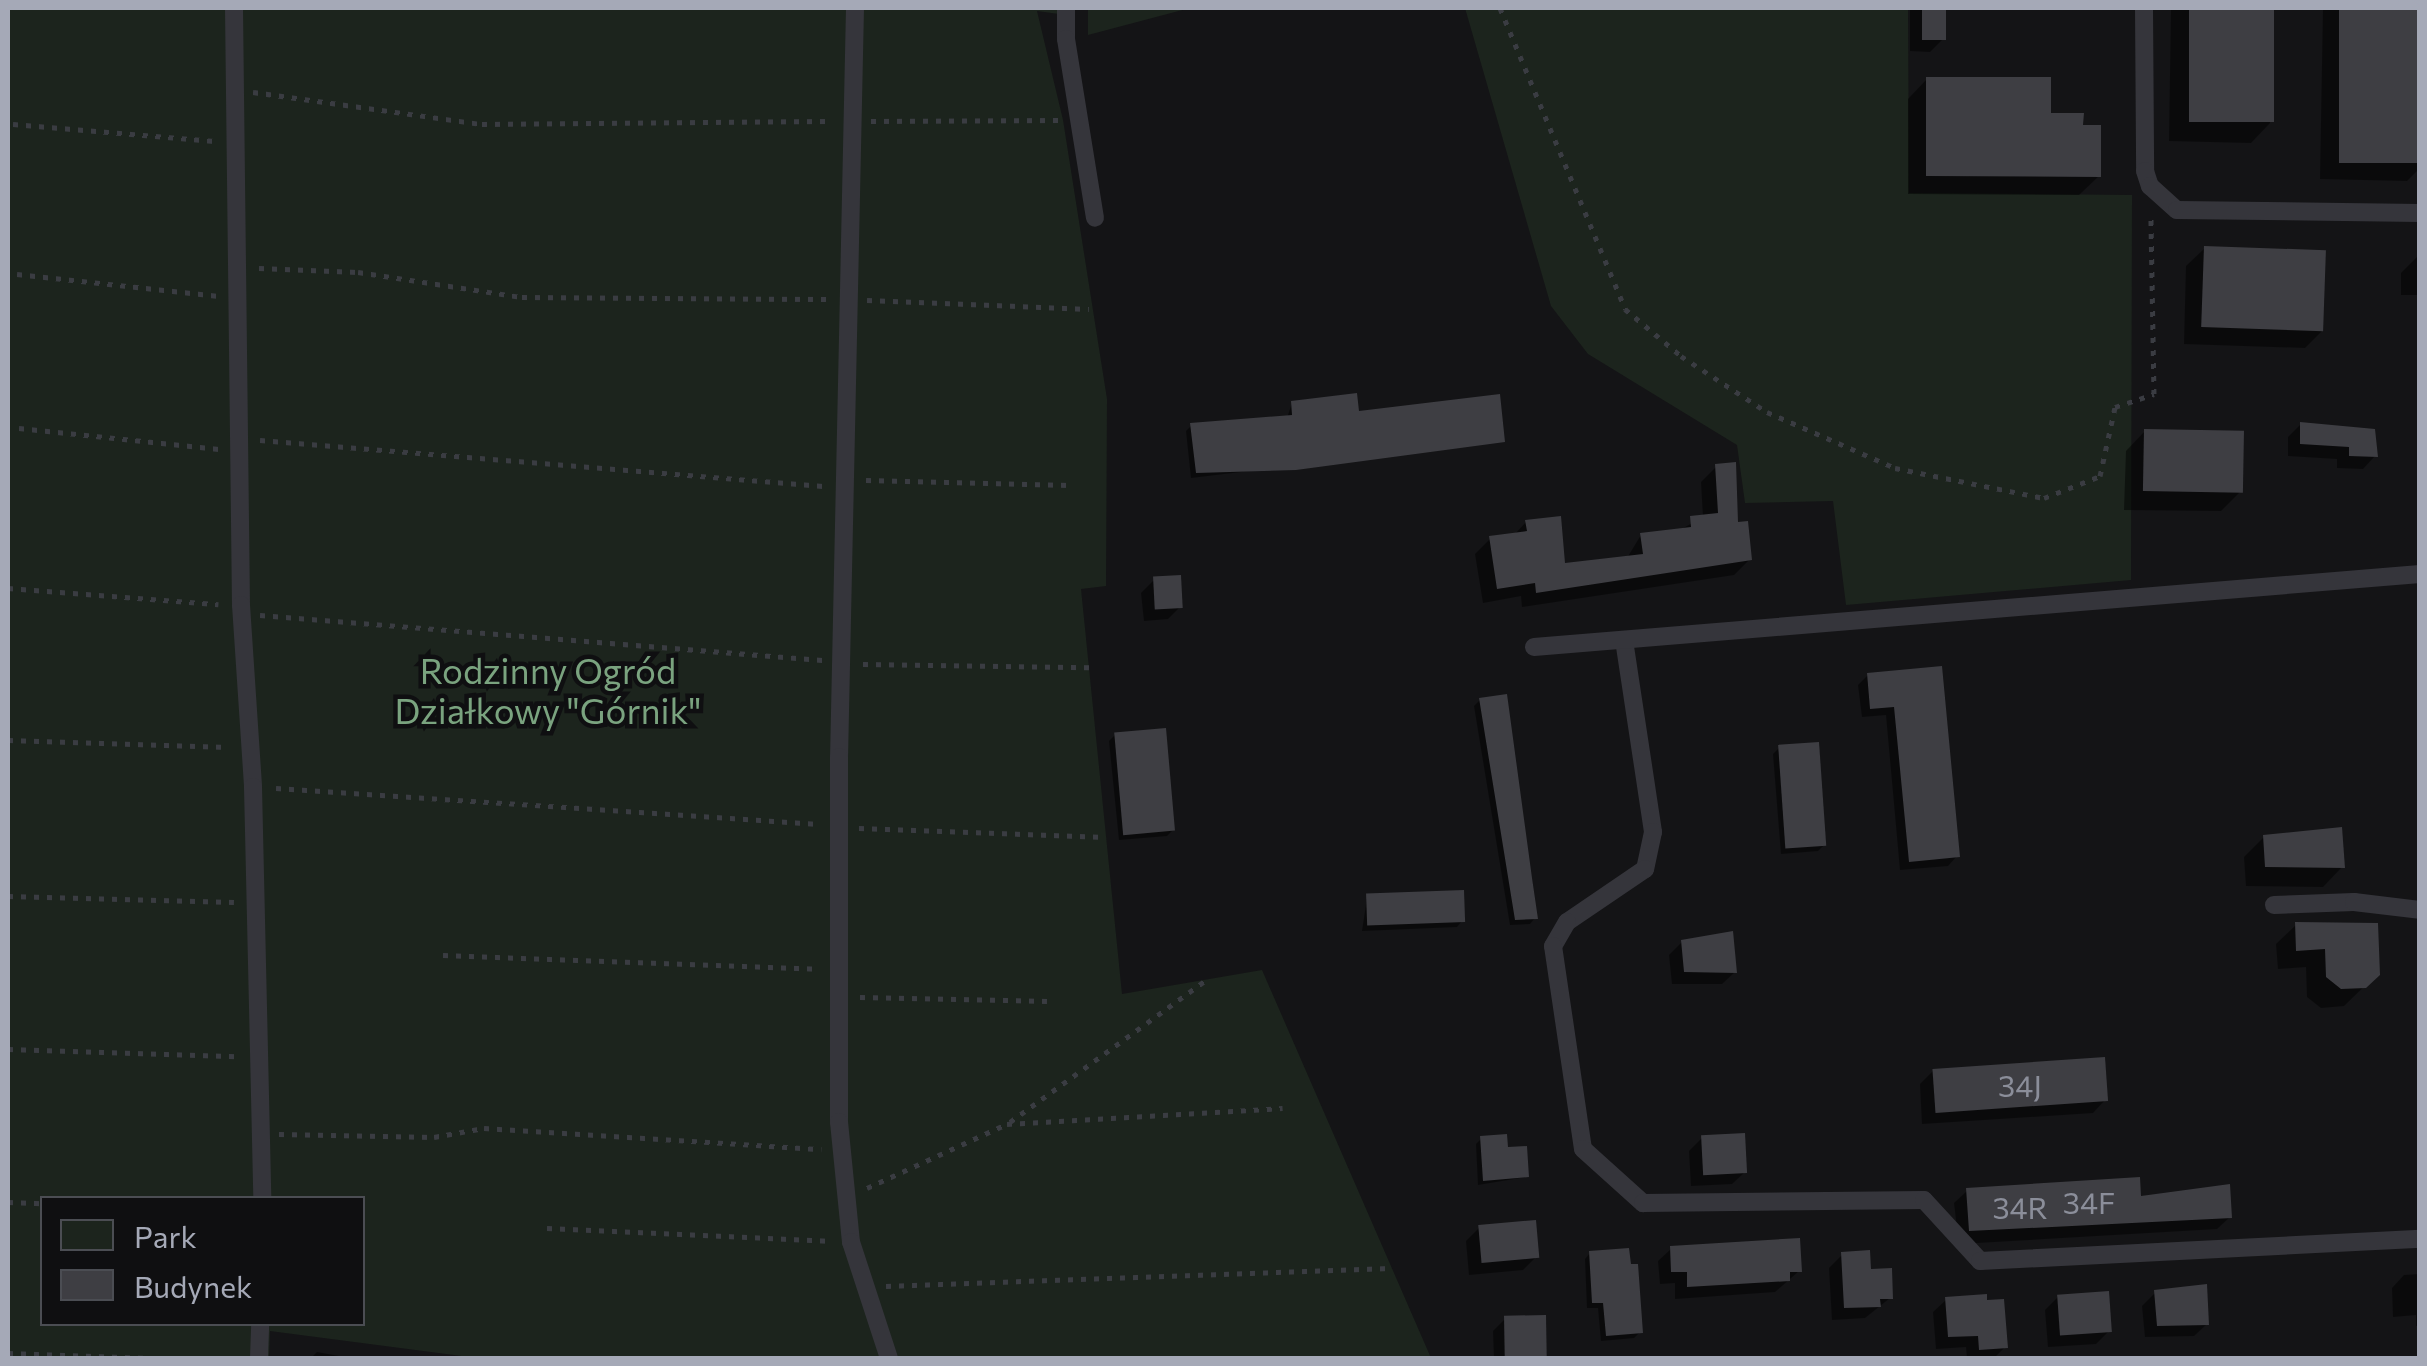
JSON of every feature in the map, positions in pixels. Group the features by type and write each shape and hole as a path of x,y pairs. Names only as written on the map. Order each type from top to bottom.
{"lane":[{"path":"234,8 231,89 241,610 253,787 262,1196"},
{"path":"855,8 840,662 840,1150 852,1242 863,1289 889,1358"},
{"path":"1066,8 1066,39 1095,218"},
{"path":"2144,8 2150,186 2177,210 2420,213"},
{"path":"1534,647 2420,574"},
{"path":"1624,640 1653,832 1645,869 1632,884 1567,922 1553,946 1583,1150 1643,1203 1924,1200 1980,1261 2420,1238"},
{"path":"2274,905 2354,902 2420,910"},
{"path":"260,1326 260,1358"}],"path":[{"path":"1500,8 1625,309 1767,412 1895,468 2044,498 2100,476 2114,407 2154,394 2150,186"},
{"path":"231,89 373,104 482,124 1063,120"},
{"path":"14,124 232,143"},
{"path":"236,267 358,272 522,297 846,300 1089,310"},
{"path":"18,274 237,298"},
{"path":"19,428 843,483 1070,485"},
{"path":"8,588 840,662 1089,667"},
{"path":"8,740 251,748"},
{"path":"253,787 841,826 1106,837"},
{"path":"8,896 256,903"},
{"path":"443,955 842,970"},
{"path":"845,1196 1007,1124 1206,980"},
{"path":"842,996 1047,1000"},
{"path":"8,1049 260,1057"},
{"path":"1007,1124 1283,1108"},
{"path":"261,1133 434,1137 484,1128 840,1150"},
{"path":"8,1202 40,1203"},
{"path":"546,1228 852,1242"},
{"path":"863,1289 1390,1268"},
{"path":"8,1353 150,1358"}],"green space":[{"name":"Rodzinny Ogród Działkowy \"Górnik\"","path":"8,8 1059,8 1059,14 1037,11 1063,120 1107,399 1106,586 1081,589 1122,994 1262,970 1431,1358 477,1358 270,1331 269,1358 8,1358"},
{"path":"1088,8 1190,8 1088,35"},
{"path":"1465,8 1908,8 1909,193 2132,195 2131,580 1846,605 1833,501 1745,503 1737,445 1588,354 1551,306"}],"building":[{"path":"1922,8 1946,8 1946,40 1922,40"},
{"path":"2189,8 2274,8 2274,122 2189,122"},
{"path":"2339,8 2420,8 2420,163 2339,163"},
{"path":"1926,77 2051,77 2051,113 2084,113 2083,125 2101,125 2101,177 1926,176"},
{"path":"2204,246 2326,250 2323,331 2201,327"},
{"path":"1357,393 1359,411 1500,394 1505,442 1296,470 1196,473 1190,423 1292,415 1291,401"},
{"path":"2300,422 2375,429 2378,457 2349,456 2349,447 2300,444"},
{"path":"2144,429 2244,431 2243,493 2143,491"},
{"path":"1736,462 1738,522 1748,521 1752,560 1536,593 1535,583 1497,589 1489,536 1527,531 1525,520 1561,516 1565,563 1643,554 1640,533 1691,527 1690,516 1718,513 1715,464"},
{"path":"1181,575 1183,608 1155,609 1153,576"},
{"path":"1942,666 1960,857 1909,862 1894,707 1870,709 1867,673"},
{"path":"1507,694 1538,919 1515,920 1479,698"},
{"path":"1166,728 1175,831 1123,835 1114,733"},
{"path":"1819,742 1826,846 1785,849 1778,745"},
{"path":"2342,827 2345,868 2265,867 2263,835"},
{"path":"1464,890 1465,922 1367,925 1366,893"},
{"path":"2295,922 2378,923 2380,975 2366,988 2341,989 2326,977 2325,949 2296,951"},
{"path":"1733,931 1737,973 1684,972 1681,940"},
{"path":"2105,1057 2108,1101 1935,1113 1932,1069"},
{"path":"1745,1133 1747,1173 1703,1175 1701,1135"},
{"path":"1507,1134 1508,1147 1527,1146 1529,1177 1483,1181 1480,1136"},
{"path":"2140,1177 2141,1196 2230,1184 2232,1218 1969,1231 1966,1188"},
{"path":"1536,1220 1539,1258 1482,1263 1478,1225"},
{"path":"1800,1238 1802,1272 1790,1272 1790,1281 1687,1287 1687,1272 1671,1272 1670,1246"},
{"path":"1629,1248 1631,1264 1638,1264 1643,1333 1606,1336 1603,1303 1592,1303 1589,1251"},
{"path":"1870,1250 1871,1269 1892,1268 1893,1299 1880,1299 1881,1307 1844,1308 1841,1252"},
{"path":"2207,1284 2209,1325 2157,1326 2154,1290"},
{"path":"2109,1291 2112,1332 2060,1336 2057,1295"},
{"path":"1987,1294 1987,1300 2004,1299 2008,1348 1979,1350 1978,1336 1948,1337 1945,1297"},
{"path":"1546,1315 1547,1357 1505,1358 1504,1316"}]}
